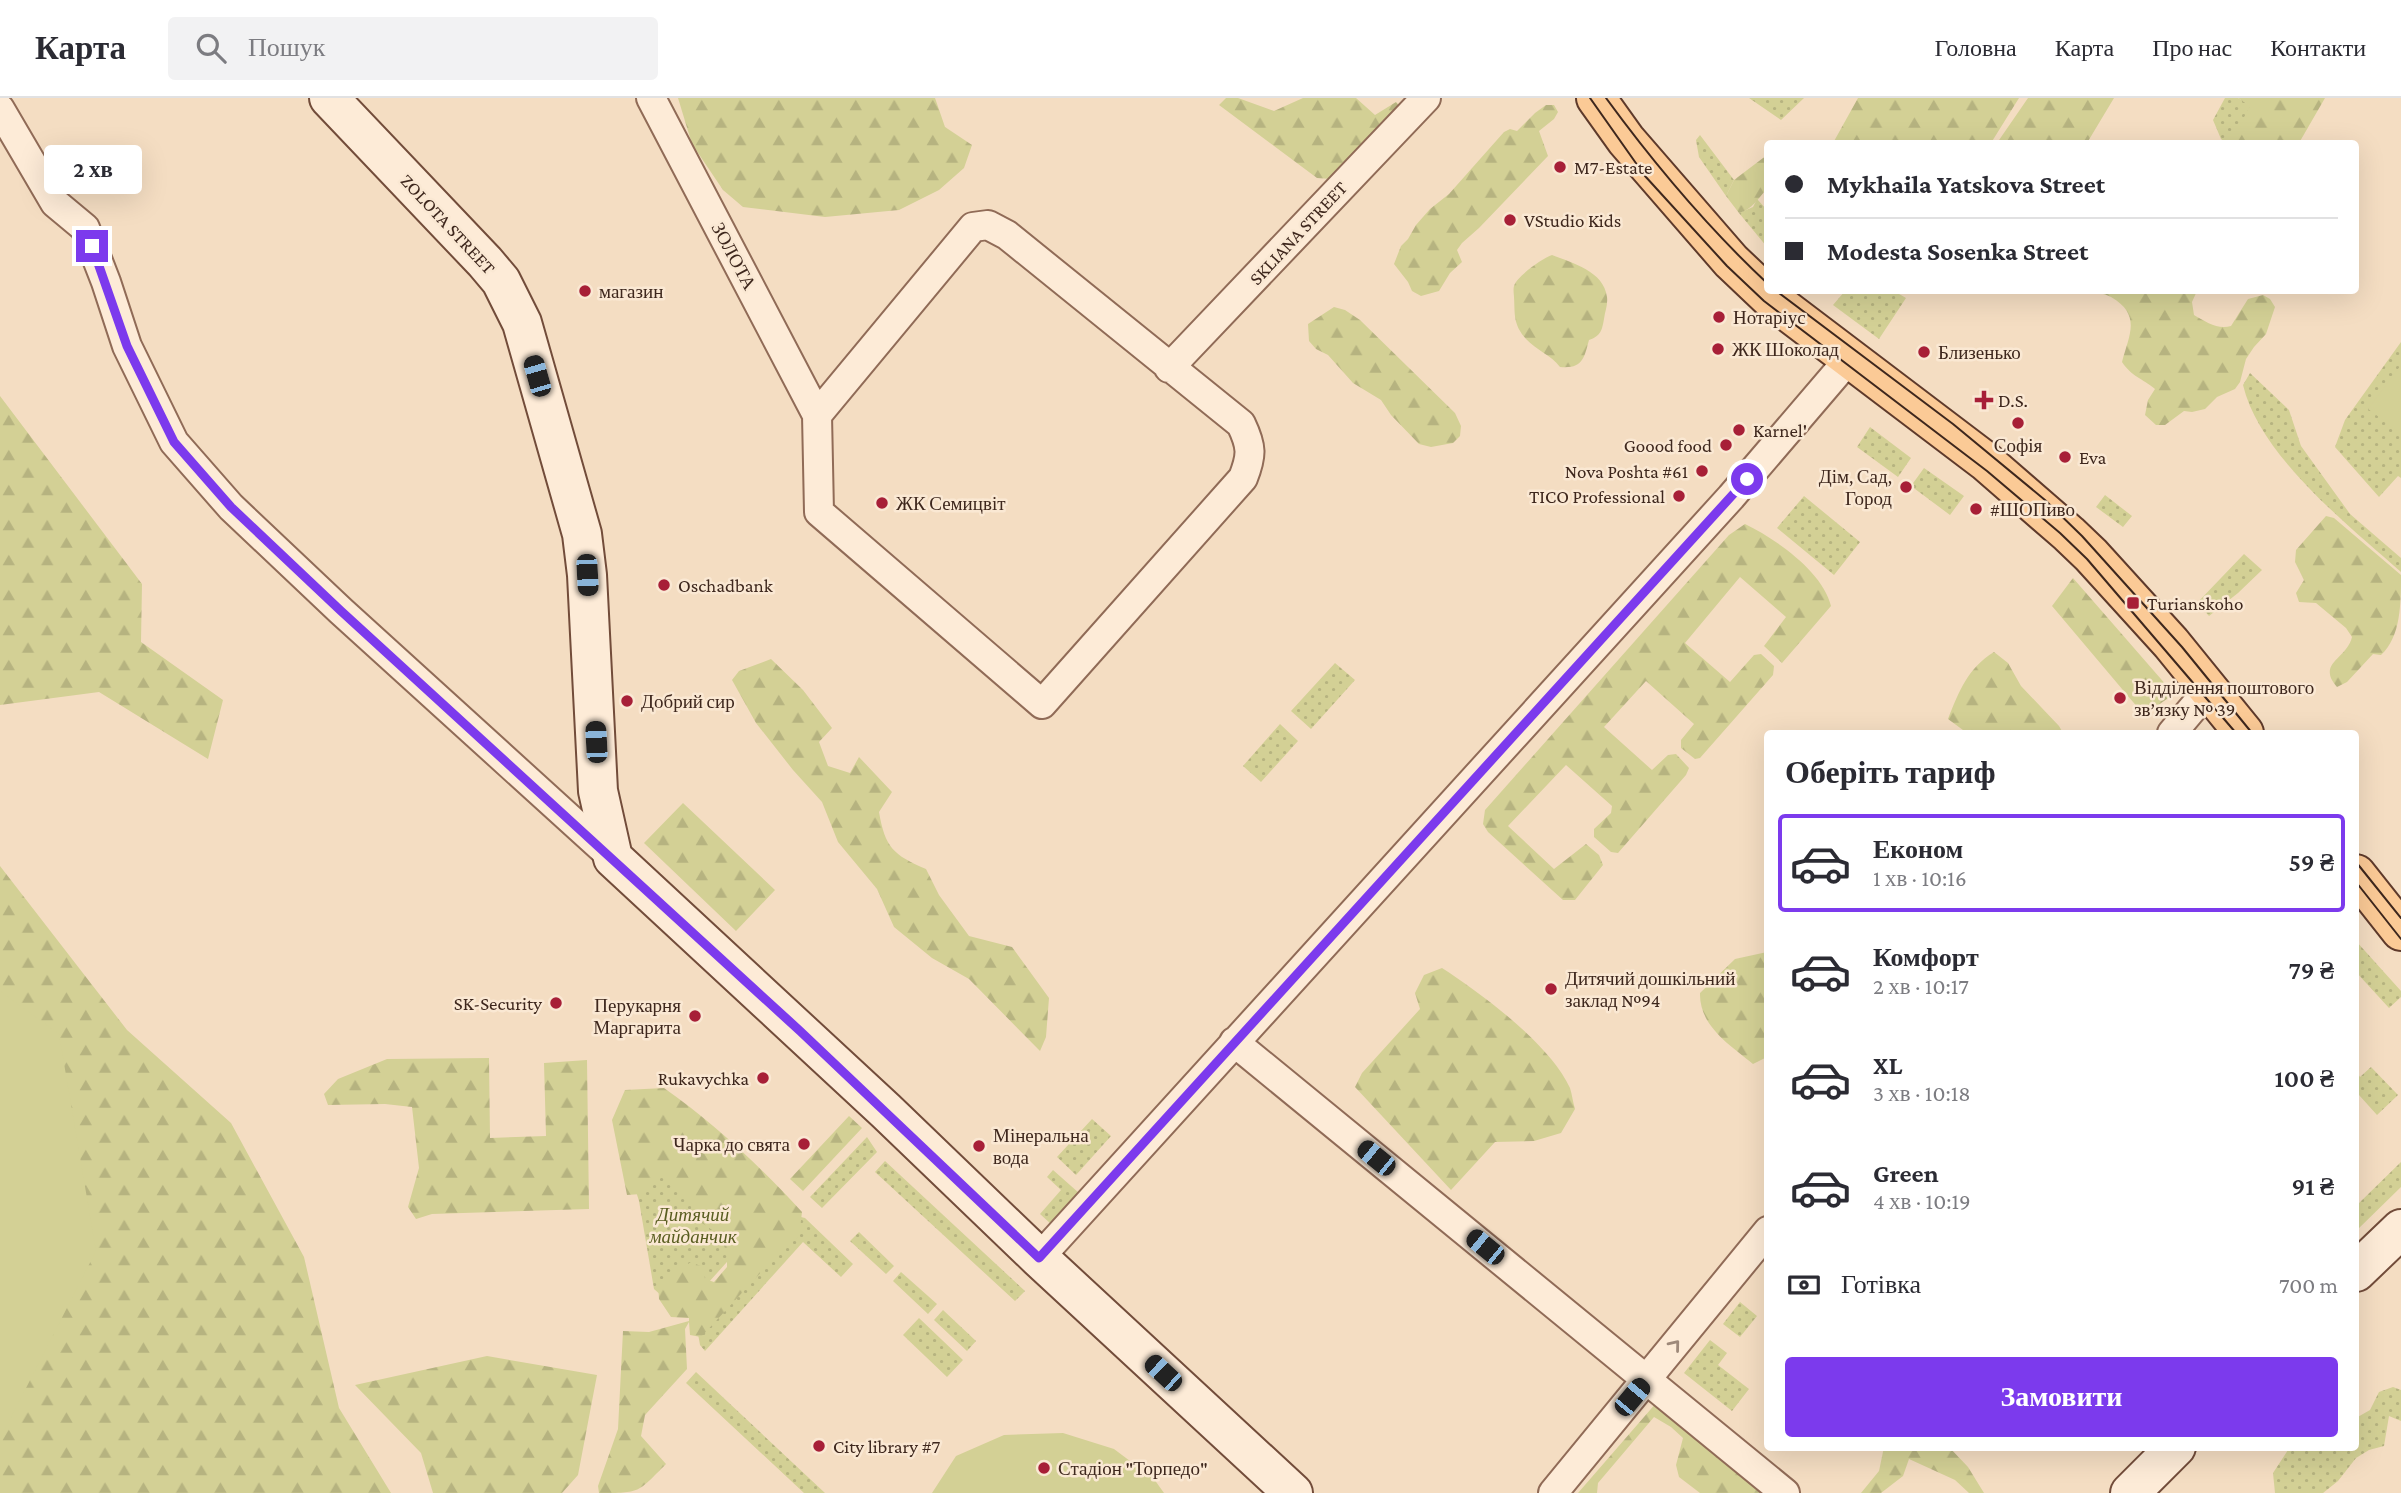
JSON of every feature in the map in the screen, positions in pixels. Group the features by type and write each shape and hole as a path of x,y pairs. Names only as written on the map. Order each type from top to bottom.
{"main road":[{"path":"1596,98 1626,140 1717,248 1764,292"},
{"path":"1766,294 1985,461 2069,534 2171,643 2242,730"},
{"path":"2359,878 2401,931"}],"street":[{"name":"ZOLOTA STREET","path":"329,98 485,262 501,281 522,323 582,534 587,575 598,791 613,858"},
{"name":"ЗОЛОТА","path":"651,98 817,415"},
{"name":"SKLIANA STREET","path":"1169,368 1426,98"},
{"path":"0,109 55,203 85,228 127,346 174,442 231,507 886,1111 1039,1258 1293,1493"},
{"path":"988,226 1007,236 1169,368 1241,424 1248,439 1251,457 1244,478 1042,704 819,512 817,415 973,227 988,226"},
{"path":"1039,1258 1731,497 1849,359"},
{"path":"2175,730 2209,689"},
{"path":"1234,1042 1785,1493"},
{"path":"2359,1269 2401,1229"},
{"path":"1553,1493 1764,1236"},
{"path":"2130,1493 2172,1451"}],"green space":[{"path":"678,98 935,98 945,127 972,145 964,168 939,190 899,210 825,217 743,207 723,190 692,144"},
{"path":"1226,98 1238,98 1274,111 1303,98 1356,98 1375,115 1396,102 1402,108 1331,179 1317,178 1219,105"},
{"path":"1749,98 1804,98 1781,120"},
{"path":"1858,98 2019,98 1993,140 1835,140"},
{"path":"2028,98 2114,98 2089,140 1999,140"},
{"path":"2225,98 2238,98 2265,114 2230,140 2221,139 2213,120"},
{"path":"2238,98 2325,98 2301,140 2226,140 2250,106"},
{"path":"1546,105 1554,105 1558,112 1554,119 1539,131 1548,156 1462,243 1457,250 1462,262 1450,273 1439,291 1421,296 1412,291 1394,264 1401,246 1416,225 1449,194 1504,132 1510,129 1517,131"},
{"path":"1700,135 1734,180 1726,196 1699,157 1696,140"},
{"path":"1764,157 1764,192 1751,206 1739,213 1726,196 1734,180"},
{"path":"1757,199 1764,207 1764,243 1739,213 1753,207"},
{"path":"1552,255 1594,274 1605,288 1607,297 1600,332 1589,340 1581,361 1574,366 1560,367 1526,339 1519,329 1515,314 1516,282 1531,268"},
{"path":"1842,294 1899,294 1906,298 1879,339 1833,305"},
{"path":"2103,294 2196,294 2192,302 2194,315 2221,327 2231,326 2248,299 2263,295 2270,299 2275,307 2266,334 2246,359 2240,382 2235,389 2217,397 2205,409 2184,411 2165,425 2156,425 2145,415 2148,400 2155,389 2133,374 2122,362 2130,334 2130,318 2121,304"},
{"path":"1334,307 1345,310 1360,320 1455,413 1461,426 1460,436 1453,443 1431,447 1419,444 1391,415 1381,400 1353,383 1328,355 1316,349 1309,341 1308,324"},
{"path":"2401,342 2401,478 2398,476 2379,497 2335,447 2345,420"},
{"path":"2401,365 2401,428 2398,431 2368,409"},
{"path":"2250,373 2289,410 2301,446 2350,514 2401,558 2401,572 2308,488 2267,438 2252,411 2243,385"},
{"path":"0,396 142,584 141,642 223,700 208,759 99,692 0,705"},
{"path":"1870,427 1911,458 1898,477 1857,447"},
{"path":"1924,468 1964,496 1950,515 1911,486"},
{"path":"2105,495 2132,516 2123,527 2096,507"},
{"path":"1804,496 1860,542 1834,575 1777,528"},
{"path":"2326,516 2334,518 2401,575 2398,619 2388,648 2381,655 2373,654 2347,682 2337,687 2331,679 2331,666 2352,637 2346,628 2316,603 2299,602 2296,593 2304,580 2295,562 2296,550"},
{"path":"1745,524 1797,558 1819,581 1831,606 1782,663 1764,646 1786,617 1740,577 1685,643 1730,682 1754,655 1761,654 1774,666 1773,675 1700,758 1695,759 1681,748 1681,740 1694,724 1646,681 1604,727 1652,770 1668,755 1676,754 1689,768 1686,775 1618,853 1611,852 1594,837 1594,829 1611,813 1612,806 1566,765 1508,826 1554,869 1586,844 1599,855 1603,865 1575,900 1563,900 1488,832 1483,824 1485,810 1729,535"},
{"path":"2244,554 2262,570 2209,616 2197,603"},
{"path":"2073,578 2174,694 2144,715 2052,606"},
{"path":"1994,652 2008,663 2021,686 2061,730 1963,730 1948,719 1971,673"},
{"path":"771,659 803,690 832,728 819,742 828,766 850,773 859,757 892,792 879,812 884,834 892,848 926,869 939,895 969,936 1012,947 1049,998 1046,1037 1040,1051 969,979 932,958 894,927 877,889 838,842 822,802 756,723 732,680 739,671"},
{"path":"1335,663 1355,680 1311,729 1291,711"},
{"path":"1280,724 1298,741 1261,782 1243,766"},
{"path":"683,803 775,890 736,931 644,843"},
{"path":"0,866 127,1030 231,1123 304,1257 339,1408 391,1493 0,1493"},
{"path":"2359,944 2401,991 2401,997 2389,1008 2359,975"},
{"path":"1764,953 1764,1058 1753,1064 1710,1025 1701,1005 1700,993 1735,959"},
{"path":"1442,968 1495,1006 1547,1054 1570,1088 1575,1109 1561,1133 1534,1141 1495,1142 1451,1190 1355,1087 1362,1073 1420,1009 1415,993 1424,975"},
{"path":"0,991 59,1034 96,1251 0,1439"},
{"path":"489,1058 490,1138 546,1136 544,1063 587,1060 589,1209 432,1214 416,1219 408,1207 419,1168 412,1107 385,1104 328,1105 324,1094 338,1079 387,1059"},
{"path":"2371,1067 2398,1095 2377,1115 2359,1095 2360,1077"},
{"path":"664,1088 736,1146 802,1212 799,1236 777,1255 701,1337 690,1335 689,1322 685,1329 687,1369 645,1415 641,1436 666,1464 637,1489 623,1493 599,1493 598,1486 618,1429 623,1331 649,1332 689,1321 689,1318 671,1317 659,1299 658,1284 691,1262 703,1267 705,1279 714,1282 727,1267 727,1255 721,1236 696,1219 685,1191 662,1174 641,1194 627,1195 612,1120 625,1090"},
{"path":"849,1116 862,1128 803,1191 790,1179"},
{"path":"1092,1119 1111,1136 1076,1175 1057,1157"},
{"name":"Дитячий майданчик","path":"655,1121 763,1222 681,1313 654,1289 639,1201 627,1163"},
{"path":"867,1137 877,1152 822,1208 810,1197"},
{"path":"885,1161 1025,1291 1015,1301 875,1172"},
{"path":"2401,1162 2401,1187 2359,1228 2359,1203"},
{"path":"1053,1170 1079,1193 1051,1224 1040,1214 1061,1190 1047,1177"},
{"path":"797,1216 805,1218 853,1264 841,1277 803,1242 705,1351 700,1345 698,1334"},
{"path":"859,1232 894,1266 886,1274 850,1241"},
{"path":"901,1272 937,1304 928,1314 893,1281"},
{"path":"1740,1302 1757,1316 1740,1337 1723,1324"},
{"path":"943,1310 976,1341 967,1351 934,1320"},
{"path":"919,1318 963,1360 947,1377 903,1335"},
{"path":"1710,1340 1727,1353 1718,1365 1749,1389 1732,1411 1684,1373"},
{"path":"487,1356 597,1375 578,1475 562,1493 433,1493 421,1453 355,1385"},
{"path":"696,1372 825,1493 804,1493 686,1383"},
{"path":"2393,1387 2401,1390 2401,1421 2389,1416 2384,1446 2369,1450 2356,1458 2338,1481 2323,1493 2275,1493 2273,1473 2287,1451 2359,1451 2359,1416 2370,1410 2379,1392"},
{"path":"1657,1402 1770,1493 1700,1493 1679,1477 1676,1465 1683,1438 1654,1417 1598,1483 1597,1493 1578,1493"},
{"name":"Стадіон \"Торпедо\"","path":"1063,1433 1114,1449 1154,1479 1164,1493 932,1493 956,1456 1004,1435"},
{"path":"1883,1451 1953,1451 1968,1467 1984,1493 1969,1493 1955,1480 1909,1459 1903,1476 1881,1493 1861,1493 1879,1471"}],"tram line":[{"path":"1590,98 1645,176 1727,266 1764,301 1987,471 2060,533 2087,559 2233,730"},
{"path":"1606,98 1682,195 1764,280"},
{"path":"1780,294 1953,424 2045,500 2082,536 2182,647 2250,730"},
{"path":"2359,866 2401,918"},
{"path":"2359,886 2401,939"}],"place":[{"name":"M7-Estate","path":"1560,167"},
{"name":"VStudio Kids","path":"1510,220"},
{"name":"магазин","path":"585,291"},
{"name":"Нотаріус","path":"1719,317"},
{"name":"ЖК Шоколад","path":"1718,349"},
{"name":"Близенько","path":"1924,352"},
{"name":"D.S.","path":"1984,400"},
{"name":"Софія","path":"2018,423"},
{"name":"Karnel'","path":"1739,430"},
{"name":"Goood food","path":"1726,445"},
{"name":"Eva","path":"2065,457"},
{"name":"Nova Poshta #61","path":"1702,471"},
{"name":"Дім, Сад, Город","path":"1906,487"},
{"name":"TICO Professional","path":"1679,496"},
{"name":"ЖК Семицвіт","path":"882,503"},
{"name":"#ШОПиво","path":"1976,509"},
{"name":"Oschadbank","path":"664,585"},
{"name":"Turianskoho","path":"2133,603"},
{"name":"Відділення поштового зв’язку № 39","path":"2120,698"},
{"name":"Добрий сир","path":"627,701"},
{"name":"Дитячий дошкільний заклад №94","path":"1551,989"},
{"name":"SK-Security","path":"556,1003"},
{"name":"Перукарня Маргарита","path":"695,1016"},
{"name":"Rukavychka","path":"763,1078"},
{"name":"Чарка до свята","path":"804,1144"},
{"name":"Мінеральна вода","path":"979,1146"},
{"name":"City library #7","path":"819,1446"},
{"name":"Стадіон \"Торпедо\"","path":"1044,1468"}],"route":[{"path":"92,246 127,346 174,442 231,507 800,1031 1039,1258 1747,479"}]}
